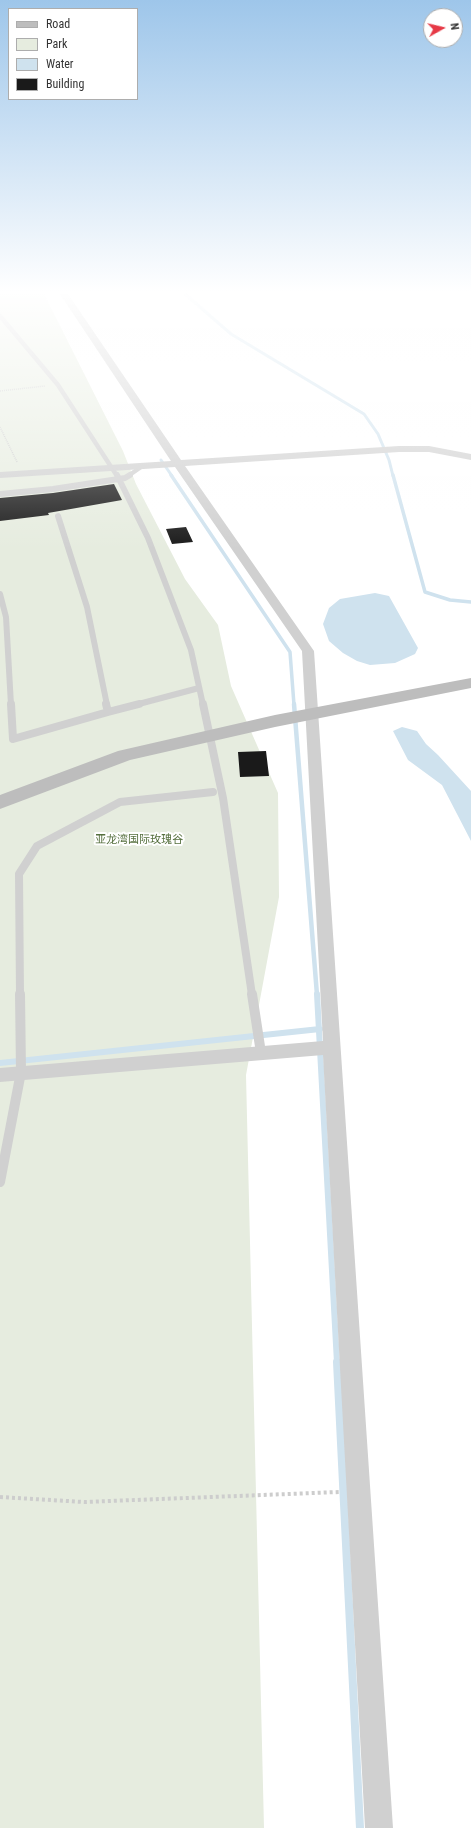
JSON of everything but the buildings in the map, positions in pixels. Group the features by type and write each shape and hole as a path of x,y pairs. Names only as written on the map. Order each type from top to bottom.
{"main road":[{"path":"0,802 125,755 276,720 458,682 471,674"},
{"path":"0,788 131,744 249,714 458,682"}],"street":[{"path":"121,379 308,651 379,1828"},
{"path":"0,475 114,469 399,449 429,449 471,457"},
{"path":"0,1075 21,1072 333,1047"}],"lane":[{"path":"53,379 114,469 148,538 191,650 223,798 261,1053"},
{"path":"0,494 53,489 125,478 141,467"},
{"path":"58,516 87,607 108,712"},
{"path":"0,594 6,617 13,739 199,688"},
{"path":"0,1182 21,1072 19,874 37,846 120,802 213,792"}],"path":[{"path":"0,391 58,385"},
{"path":"0,427 18,465"},
{"path":"0,1497 84,1502 359,1491"}],"green space":[{"name":"亚龙湾国际玫瑰谷","path":"0,379 87,379 123,451 136,484 185,579 218,625 231,686 278,793 279,897 246,1075 264,1828 0,1828"}],"water":[{"path":"375,593 389,596 418,648 415,654 395,663 370,665 357,661 343,653 329,641 323,624 329,608 340,599"},
{"path":"402,727 417,731 426,744 471,791 471,841 442,785 408,760 393,731"}],"waterway":[{"path":"306,379 364,414 378,434 389,460 393,476"},
{"path":"161,460 172,476"},
{"path":"171,475 290,652 294,705"},
{"path":"393,475 425,592 450,600 471,602"},
{"path":"294,704 317,995"},
{"path":"317,994 319,1029"},
{"path":"0,1063 319,1029"},
{"path":"319,1029 337,1363"},
{"path":"337,1362 360,1828"}]}
